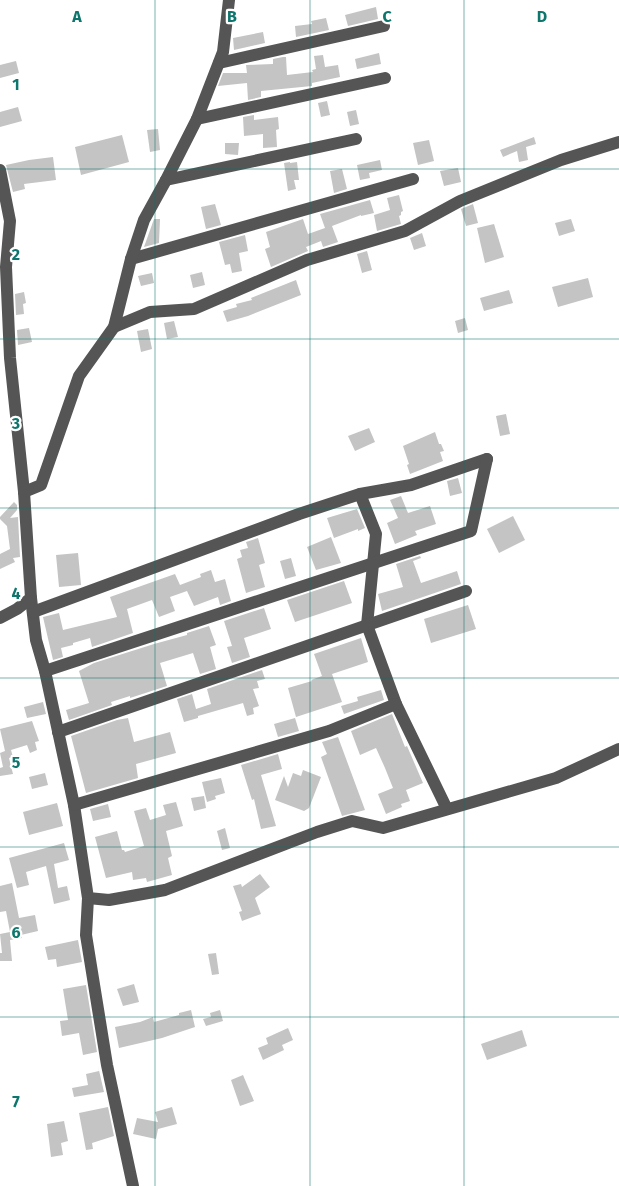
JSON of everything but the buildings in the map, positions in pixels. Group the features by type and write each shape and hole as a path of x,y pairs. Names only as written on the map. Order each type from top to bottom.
{"street":[{"path":"24,492 41,485 79,376 114,327 131,259 144,220 197,119 223,52 229,0"},
{"path":"219,62 384,26"},
{"path":"197,119 385,78"},
{"path":"166,180 356,139"},
{"path":"114,327 150,312 194,308 307,260 405,231 460,201 561,160 619,142"},
{"path":"0,170 10,221 6,267 5,360 24,492 31,598 36,640 45,671 74,805 88,898 86,935 107,1065 133,1186"},
{"path":"131,259 413,179"},
{"path":"33,612 299,514 360,494 411,485 487,459 471,531 45,671"},
{"path":"360,494 376,534 366,625 396,704 447,809"},
{"path":"58,732 466,591"},
{"path":"0,618 31,598"},
{"path":"74,805 329,731 396,704"},
{"path":"88,898 109,900 165,890 317,832 352,821 383,828 556,778 619,749"}]}
